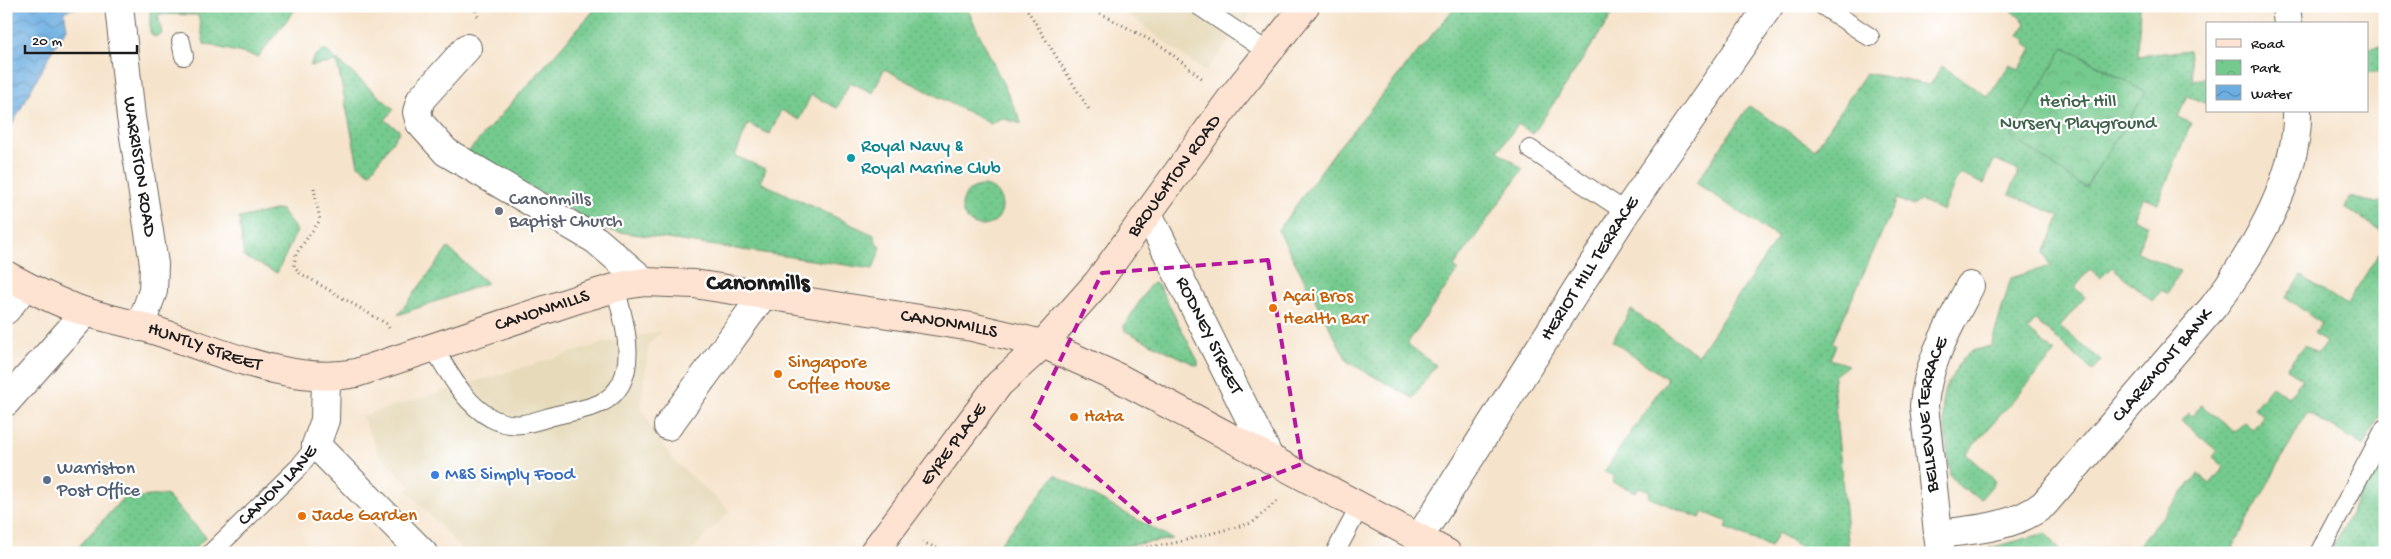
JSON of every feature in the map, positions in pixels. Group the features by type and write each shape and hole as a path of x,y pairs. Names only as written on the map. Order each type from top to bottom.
{"main road":[{"name":"BROUGHTON ROAD","path":"1043,344 1098,282 1230,100 1306,6"},
{"name":"HUNTLY STREET","path":"16,280 86,312 140,327 230,358 265,367 326,377"},
{"name":"CANONMILLS","path":"326,377 356,374 615,288 645,282 694,284 764,294 972,328 1043,344"},
{"path":"1043,344 1119,378 1447,553"},
{"name":"EYRE PLACE","path":"873,553 999,384 1043,344"}],"street":[{"name":"WARRISTON ROAD","path":"119,6 131,117 154,264 153,291 140,327"},
{"name":"HERIOT HILL TERRACE","path":"1419,538 1626,212 1769,6"},
{"path":"2286,6 2288,22"},
{"path":"467,48 421,99 417,112 420,123 446,152 596,240 645,282"},
{"name":"CLAREMONT BANK","path":"1939,544 2018,520 2033,513 2044,504 2195,329 2236,277 2277,198 2290,162 2297,112"},
{"name":"RODNEY STREET","path":"1148,214 1270,459"},
{"path":"6,310 16,280"},
{"name":"BELLEVUE TERRACE","path":"1939,544 1924,406 1926,383 1933,360 1970,286"},
{"path":"668,426 764,294"},
{"path":"6,402 86,312"},
{"name":"CANON LANE","path":"316,445 325,420 326,377"},
{"path":"316,445 423,553"}],"lane":[{"path":"1199,6 1268,52"},
{"path":"1823,6 1870,37"},
{"path":"1530,149 1626,212"},
{"path":"434,349 468,400 479,410 505,423 521,426 601,403 619,385 627,363 628,338 615,288"},
{"path":"2319,553 2385,428"},
{"name":"CANON LANE","path":"211,553 299,467 316,445"},
{"path":"1335,553 1360,506"}],"path":[{"path":"1025,6 1090,111"},
{"path":"1087,6 1163,47 1230,100"},
{"path":"314,188 320,220 296,254 294,266 300,273 386,324 404,357"},
{"path":"1107,553 1174,543 1252,523"}],"highlighted area":[{"path":"1268,260 1302,464 1149,522 1031,421 1102,273"}],"shaded area":[{"path":"1117,6 1257,6 1205,72"},
{"path":"662,331 649,344 641,405 648,422 672,459 730,511 689,553 466,553 407,491 411,487 380,455 361,416 604,343"}],"green space":[{"path":"150,6 194,6 204,14 207,6 298,6 258,57 204,44 198,15 158,14 162,34 154,37 150,32"},
{"path":"594,6 682,6 687,13 698,6 966,6 1022,124 1001,118 991,124 884,69 873,93 850,82 837,108 811,95 799,120 781,110 770,134 748,124 735,156 766,169 760,182 874,235 877,245 881,247 873,269 606,230 468,152 596,8"},
{"path":"1456,6 1618,6 1533,134 1518,124 1498,151 1523,169 1454,267 1458,270 1407,344 1436,365 1413,398 1348,362 1278,230 1337,149"},
{"path":"2007,6 2140,6 2138,56 2189,50 2193,80 2206,78 2206,104 2187,96 2178,117 2191,123 2158,203 2143,197 2133,218 2148,225 2137,252 2180,271 2167,294 2162,290 2152,301 2112,267 2101,278 2090,269 2075,288 2085,297 2060,326 2101,361 2093,371 2035,320 2028,330 2055,353 1966,454 1996,481 1981,499 1960,487 1950,475 1942,402 1945,388 1963,358 1972,351 1991,346 2011,278 2050,266 2044,253 2060,216 2009,194 2019,171 1994,160 1984,184 1959,174 1943,211 1921,200 1913,206 1897,199 1832,343 1836,345 1830,359 1848,365 1835,375 1833,383 1849,553 1811,553 1778,533 1770,547 1726,528 1728,522 1703,512 1700,518 1648,497 1650,491 1639,487 1636,492 1612,482 1615,476 1604,472 1667,379 1612,341 1631,310 1698,355 1778,238 1696,183 1749,106 1815,149 1866,73 1930,85 1942,66 1988,97 2010,64 2019,70 2032,48 2025,43 2026,40 2018,35 2026,23","holes":["2073,51 2146,92 2086,187 2012,136"]},
{"path":"2385,46 2385,71 2368,73 2368,48"},
{"name":"Heriot Hill Nursery Playground","path":"2064,47 2146,92 2085,188 2011,136"},
{"path":"324,49 394,109 385,120 400,131 370,173 358,165 337,62 310,66 314,57"},
{"path":"986,186 993,189 999,195 1002,206 1001,214 993,223 986,226 978,226 971,223 963,214 962,202 965,195 974,187"},
{"path":"2349,197 2376,203 2385,201 2385,233 2345,208"},
{"path":"280,209 297,231 277,273 244,257 239,218"},
{"path":"2385,244 2385,406 2364,446 2307,412 2230,553 2132,553 2198,474 2210,484 2224,467 2213,457 2217,451 2182,421 2189,413 2192,416 2201,405 2235,432 2244,422 2253,429 2263,416 2254,408 2272,386 2288,397 2303,379 2286,368 2305,345 2317,354 2326,343 2314,333 2321,324 2286,297 2302,276 2346,305"},
{"path":"448,248 487,283 398,315"},
{"path":"1154,283 1159,286 1198,361 1198,366 1125,331 1124,326 1150,285"},
{"path":"2385,446 2385,553 2330,553 2380,455"},
{"path":"1055,475 1173,539 1076,553 993,553"},
{"path":"166,495 206,537 190,553 73,553 123,498"},
{"path":"2046,533 2062,553 2033,553 2032,549 1990,553 1990,548"}],"water":[{"path":"6,6 84,6 64,11 67,28 52,51 6,136"}],"place":[{"name":"Royal Navy & Royal Marine Club","path":"851,158"},
{"name":"Canonmills Baptist Church","path":"499,211"},
{"name":"Açai Bros Health Bar","path":"1273,308"},
{"name":"Singapore Coffee House","path":"778,374"},
{"name":"Hata","path":"1074,417"},
{"name":"M&S Simply Food","path":"435,475"},
{"name":"Warriston Post Office","path":"47,480"},
{"name":"Jade Garden","path":"302,516"}],"district":[{"name":"Canonmills","path":"758,284"}]}
